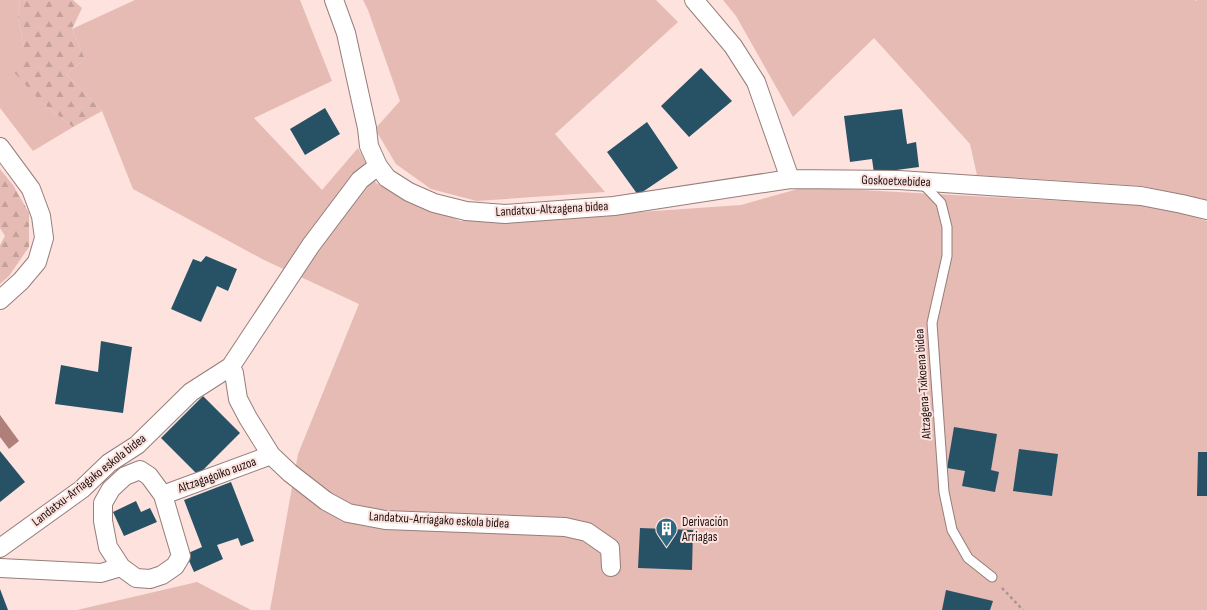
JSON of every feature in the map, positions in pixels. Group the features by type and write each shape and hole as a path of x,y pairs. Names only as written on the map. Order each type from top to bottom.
{"street":[{"name":"Landatxu-Altzagena bidea","path":"334,0 346,33 367,128 369,146 378,166 388,178 404,189 434,203 466,212 505,214 614,206 790,179"},
{"path":"694,0 733,46 756,82 790,179"},
{"path":"0,147 31,189 41,216 44,238 37,262 0,300"},
{"path":"231,366 311,245 360,180 378,166"},
{"name":"Goskoetxebidea","path":"790,179 899,180 1141,196 1207,210"},
{"name":"Landatxu-Arriagako eskola bidea","path":"0,548 82,489 109,463 137,445 191,392 230,367 234,373 238,399 271,456 326,501 348,513 385,520 564,527 587,532 610,548 611,567"},
{"path":"137,445 140,470 149,476 162,495 182,556 175,566 162,576 150,579 136,578 121,567 108,547 103,521 103,503 111,489 125,476 140,470"},
{"name":"Altzagagoiko auzoa","path":"162,495 271,456"},
{"path":"0,568 102,574 121,567"}],"lane":[{"name":"Altzagena-Txikoena bidea","path":"922,182 941,203 947,227 948,256 932,323 944,492 952,530 968,558 992,577"}],"path":[{"path":"992,577 1023,610"}],"green space":[{"path":"0,0 20,0 18,19 24,46 42,103 73,127 33,151 0,108"},
{"path":"20,0 73,0 82,8 72,29 85,59 66,74 102,111 73,127 42,103 13,71 24,46 18,19"},
{"path":"135,0 300,0 332,81 254,118 322,190 358,148 376,183 460,221 554,218 741,205 805,187 1157,206 1207,221 1207,610 270,610 298,454 359,304 264,260 133,189 102,111 66,74 85,59 72,29"},
{"path":"363,0 656,0 678,22 555,134 605,192 477,201 431,189 396,164 375,129 400,101 368,10"},
{"path":"723,0 1207,0 1207,200 1142,186 977,175 970,144 874,38 793,117 736,16"},
{"path":"0,169 13,185 29,213 29,247 9,276 0,284 0,245 5,236 0,228"},
{"path":"197,582 251,610 77,610"}],"shaded area":[{"path":"0,415 19,441 9,449 0,437"}],"building":[{"path":"701,68 732,101 689,137 661,106"},
{"path":"325,108 340,134 305,155 290,129"},
{"path":"902,109 907,144 916,142 919,167 874,173 872,159 850,162 844,116"},
{"path":"647,122 678,168 638,195 607,152"},
{"path":"206,256 237,269 228,291 217,286 201,322 171,309 193,259 201,262"},
{"path":"101,341 132,347 123,413 55,404 61,365 98,372"},
{"path":"203,396 240,433 198,475 161,438"},
{"path":"954,427 997,434 991,470 999,472 995,492 962,486 965,471 947,468"},
{"path":"1019,449 1058,454 1052,496 1013,491"},
{"path":"0,451 25,482 0,502"},
{"path":"1198,452 1207,452 1207,496 1197,496"},
{"path":"231,482 254,541 241,546 238,538 217,545 223,559 194,572 186,554 202,547 184,500"},
{"path":"136,501 141,512 150,508 157,522 124,536 113,512"},
{"name":"Derivación Arriagas","path":"640,528 693,530 692,570 638,568"},
{"path":"0,589 8,610 0,610"},
{"path":"946,590 993,601 990,610 942,610"}],"place":[{"name":"Derivación Arriagas","path":"666,548"}]}
